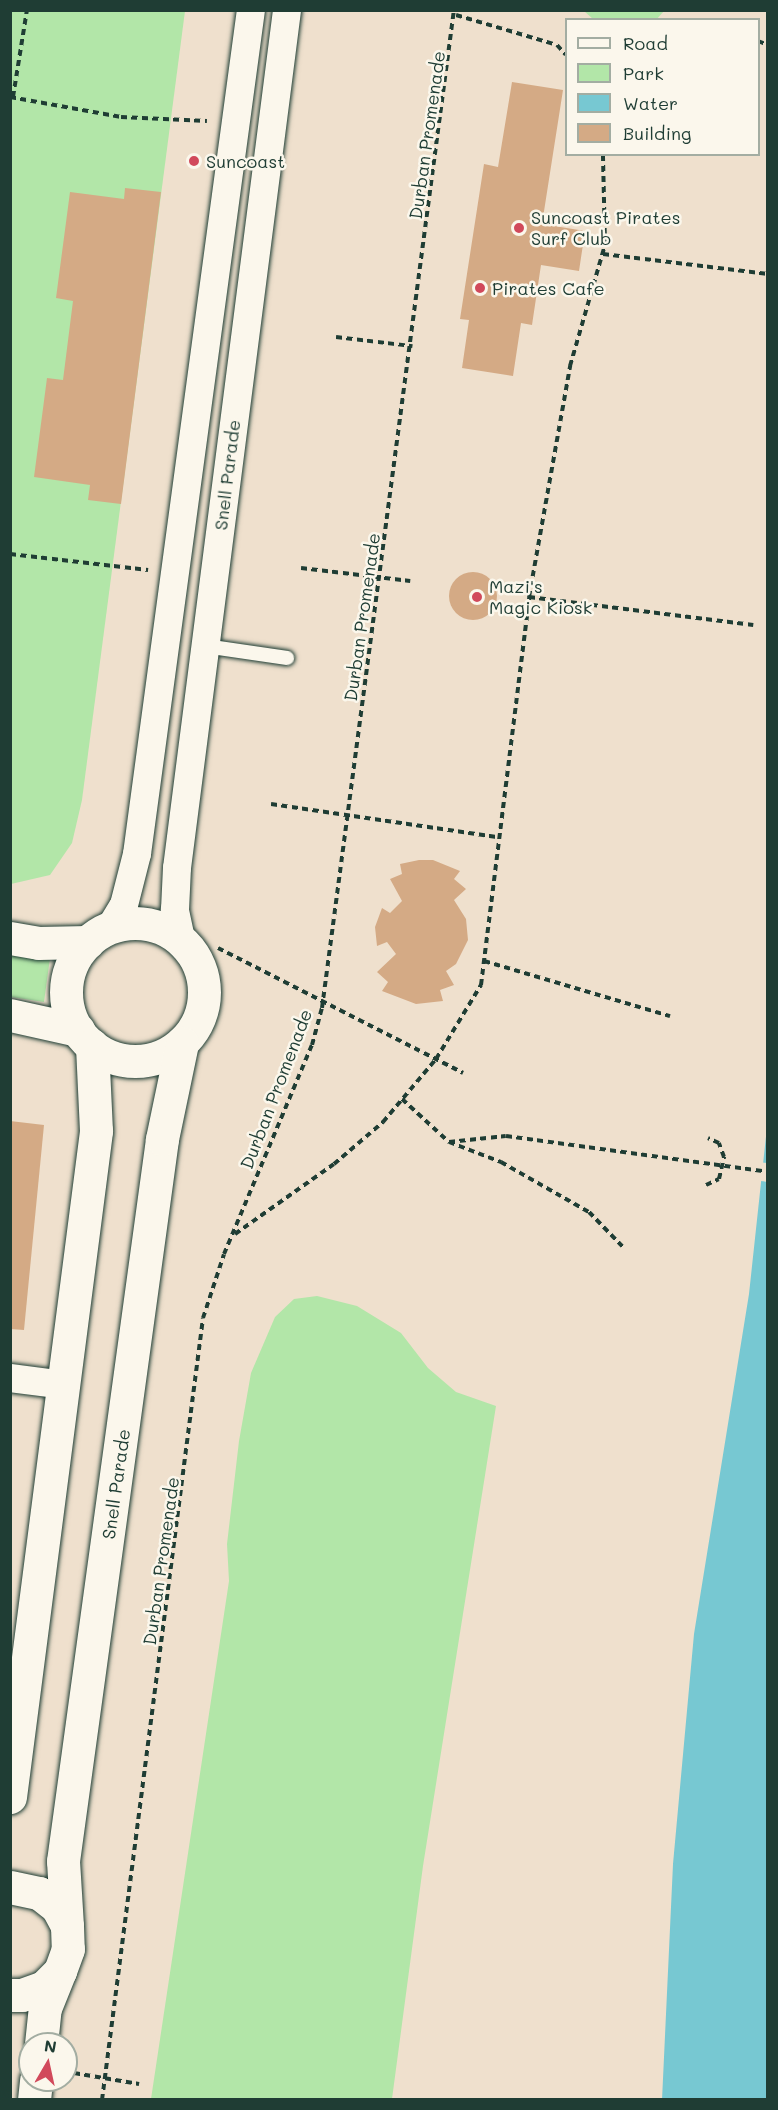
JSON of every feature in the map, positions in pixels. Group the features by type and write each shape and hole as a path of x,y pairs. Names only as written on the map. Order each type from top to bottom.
{"main road":[{"path":"10,938 38,943 99,935 147,924 181,939 200,967 204,983 201,1015 182,1043 169,1052 138,1061 106,1054 85,1038 10,1015"},
{"path":"10,1797 19,1661 64,1385 96,1131 85,1038 66,1000 67,984 77,954 99,935"},
{"name":"Snell Parade","path":"60,1971 68,1949 63,1861 162,1139 182,1043"},
{"path":"10,1887 39,1893 57,1907 66,1926"},
{"path":"10,1995 22,1995 44,1987 60,1971"},
{"path":"43,2032 48,2000 60,1971"}],"street":[{"name":"Snell Parade","path":"99,935 124,904 137,854 238,123 251,10"},
{"name":"Snell Parade","path":"181,939 175,910 177,868 286,10"},
{"path":"10,1378 64,1385"}],"lane":[{"path":"205,646 287,658"}],"path":[{"path":"27,10 12,97 121,117 238,123"},
{"path":"455,13 557,45 565,53"},
{"name":"Durban Promenade","path":"102,2100 203,1318 233,1235 312,1045 324,999 455,13"},
{"path":"233,1235 334,1164 382,1122 436,1059 481,985 497,837 529,597 570,366 603,254 603,156"},
{"path":"603,254 768,274"},
{"path":"336,337 412,346"},
{"path":"10,554 175,573"},
{"path":"301,568 410,581"},
{"path":"529,597 753,625"},
{"path":"271,804 349,813 497,837"},
{"path":"218,948 324,999 463,1073"},
{"path":"484,961 670,1016"},
{"path":"402,1099 449,1142 501,1162 581,1206 624,1248"},
{"path":"449,1142 506,1136 768,1172"},
{"path":"706,1185 719,1179 723,1166 723,1151 719,1143 708,1138"},
{"path":"78,2074 139,2084"}],"green space":[{"path":"11,11 185,11 82,800 72,843 50,875 11,884"},
{"path":"584,11 664,11 658,18 592,18"},
{"path":"11,952 50,958 44,1002 11,997"},
{"path":"317,1296 357,1306 401,1333 428,1368 456,1392 496,1406 423,1866 392,2099 151,2099 229,1581 227,1544 239,1441 251,1373 275,1317 294,1299"}],"water":[{"path":"767,1127 767,2099 662,2100 673,1864 694,1634 749,1294"}],"pier":[{"path":"758,1162 767,1163 767,1182 756,1180"}],"building":[{"name":"Suncoast Pirates Surf Club","path":"512,82 563,90 542,224 585,231 579,271 541,265 532,325 521,323 513,376 462,368 469,320 460,319 484,164 498,167"},
{"path":"125,188 161,192 121,504 88,500 90,485 34,477 47,378 63,380 73,301 56,298 70,192 124,199"},
{"path":"473,572 490,579 497,596 490,613 473,620 456,613 449,596 456,579"},
{"path":"433,860 460,871 454,879 466,889 454,900 466,919 468,940 456,964 446,971 454,985 440,990 443,1001 416,1004 382,991 388,982 377,972 396,954 387,942 377,946 375,927 382,908 390,913 402,901 390,879 402,874 400,864"},
{"path":"10,1121 44,1125 24,1330 10,1329"}],"place":[{"name":"Suncoast","path":"194,161"},
{"name":"Suncoast Pirates Surf Club","path":"519,228"},
{"name":"Pirates Cafe","path":"480,288"},
{"name":"Mazi's Magic Kiosk","path":"477,597"}]}
